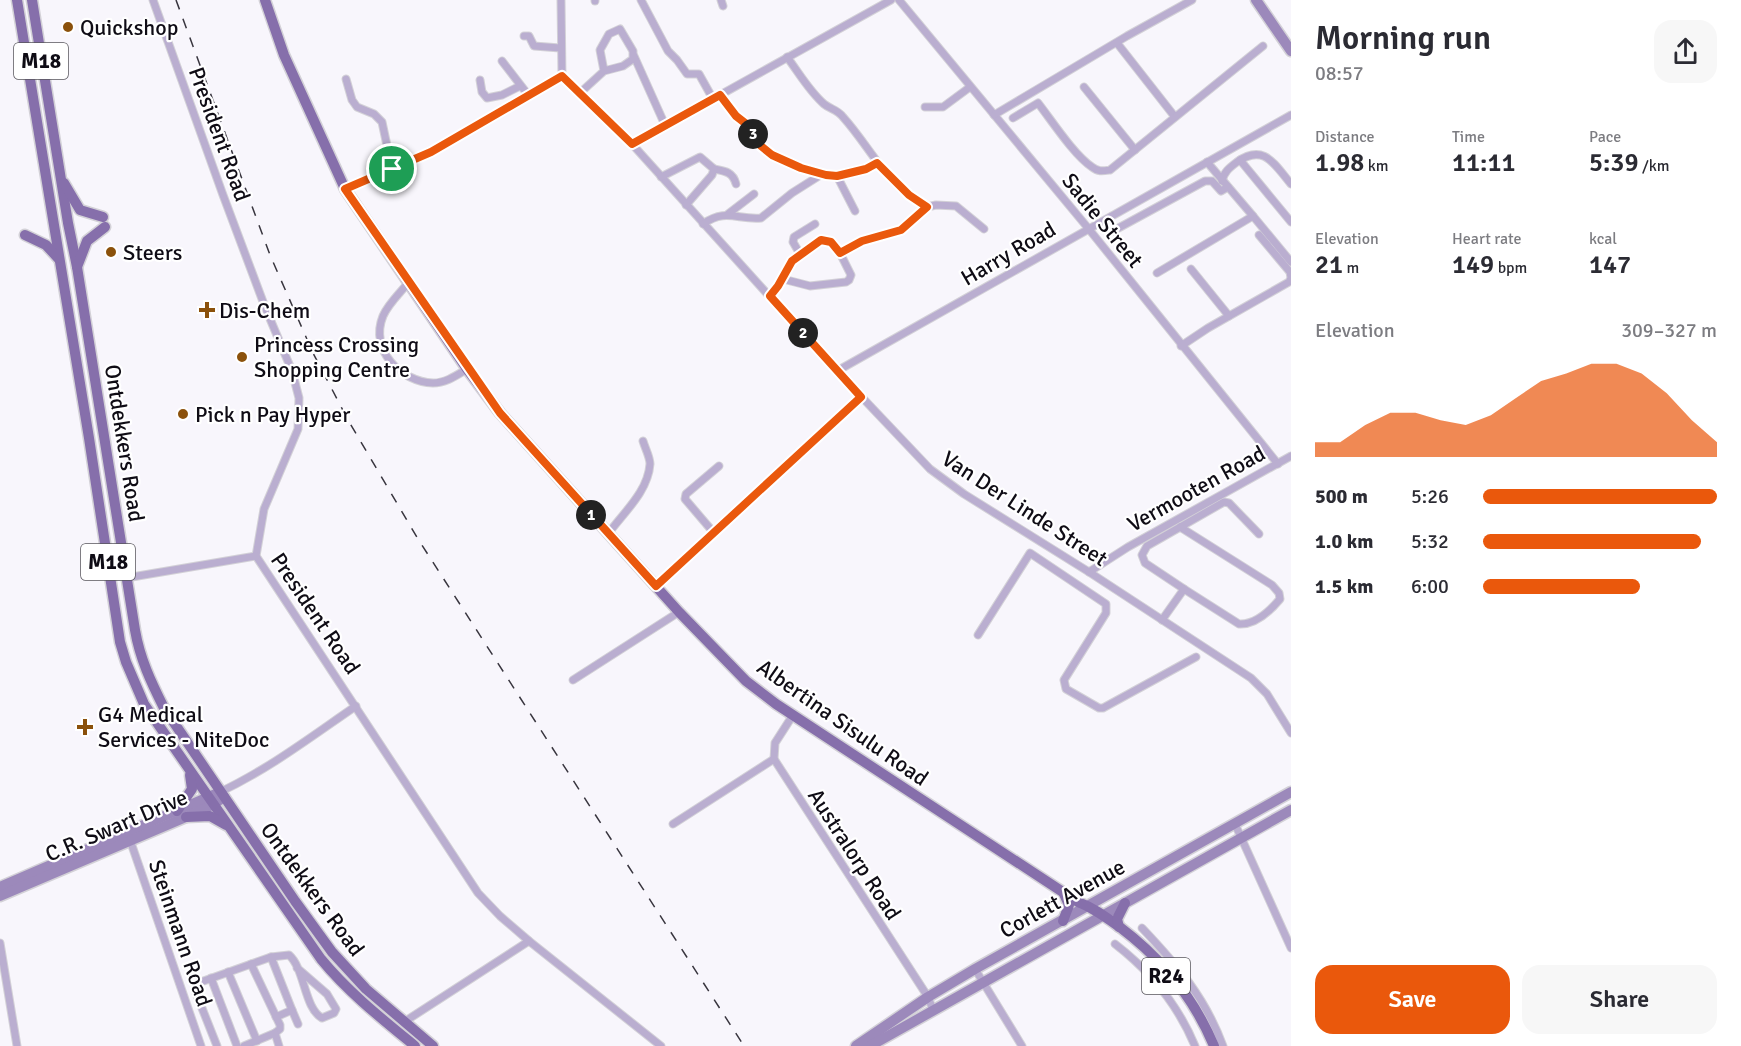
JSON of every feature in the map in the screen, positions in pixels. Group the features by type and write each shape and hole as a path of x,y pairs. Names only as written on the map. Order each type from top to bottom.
{"main road":[{"name":"Ontdekkers Road","path":"17,0 120,642 126,662 144,704 328,968 363,1003 415,1046"},
{"name":"Ontdekkers Road","path":"32,0 126,579 139,653 146,673 164,708 332,952 358,982 433,1046"},
{"name":"Albertina Sisulu Road","path":"265,0 284,55 345,189 467,369 500,413 608,534 746,681 793,715 1083,906 1119,927 1148,950 1173,977 1199,1015 1214,1046"},
{"path":"60,178 80,210 104,222 87,241 77,267"},
{"path":"25,235 46,245 60,261"},
{"path":"185,763 192,778 192,789 182,814 210,816 229,826"},
{"path":"1061,891 1069,905 1063,921"},
{"path":"1119,927 1117,919 1125,903"},
{"name":"Albertina Sisulu Road","path":"1100,917 1156,965 1192,1011 1208,1046"}],"street":[{"name":"President Road","path":"153,0 223,195 292,371 299,398 298,429 264,509 256,556 478,893 529,941 661,1046"},
{"path":"345,189 431,152 562,76 561,0"},
{"path":"641,0 668,51 687,74 699,74 716,97 745,123 761,146 772,155 801,168 837,176 866,169 877,163"},
{"path":"632,144 891,0"},
{"name":"Sadie Street","path":"899,0 1088,228 1278,464"},
{"path":"994,116 1192,0"},
{"path":"1256,0 1291,51"},
{"path":"604,71 600,50 609,34 620,29 633,51 666,125"},
{"path":"524,36 529,36 534,46 561,48"},
{"path":"1117,42 1175,117"},
{"path":"1013,118 1038,103 1080,157 1093,168 1101,171 1110,170 1263,46"},
{"path":"581,92 604,71 628,64 634,56"},
{"path":"787,57 825,105 843,116 877,163 909,195 927,207"},
{"path":"502,61 528,96"},
{"name":"Van Der Linde Street","path":"562,76 632,144 920,460 942,478 1256,682 1267,694 1291,733"},
{"path":"346,79 352,100 357,107 374,114 382,122 392,169"},
{"path":"480,80 482,92 488,98 502,95 520,86"},
{"path":"925,107 943,107 970,87"},
{"path":"1084,87 1135,150"},
{"name":"Harry Road","path":"837,371 1291,114"},
{"path":"1212,182 1221,179 1225,172 1240,160 1253,154 1268,157 1291,184"},
{"path":"661,177 700,157 714,169 730,173 734,176 736,184"},
{"path":"1240,160 1291,222"},
{"path":"1207,162 1291,262"},
{"path":"686,205 712,175 714,169"},
{"path":"703,224 712,218 728,214 761,218 792,193 822,174"},
{"path":"837,176 855,211"},
{"path":"1113,231 1199,183 1209,180 1221,191 1228,188"},
{"path":"728,214 754,194"},
{"path":"840,253 862,241 901,230 927,207 946,204 956,206 984,229"},
{"path":"1157,273 1253,216"},
{"path":"800,254 793,240 796,235 814,224"},
{"path":"1181,346 1286,284 1291,278 1290,272 1259,236"},
{"path":"770,296 783,279 792,261 824,240 831,242 840,253 850,272 849,280 810,286 783,279"},
{"path":"1191,269 1229,316"},
{"path":"408,283 383,317 382,343 386,356 405,376 418,381 436,383 451,379 467,369"},
{"path":"656,586 861,397"},
{"path":"608,534 639,495 646,480 650,462 643,441"},
{"name":"Vermooten Road","path":"1088,571 1291,456"},
{"path":"714,533 685,499 686,494 719,466"},
{"path":"1180,527 1272,585 1279,593 1280,599 1272,609 1259,618 1239,624 1145,563 1142,555 1147,546 1180,527 1224,502 1229,503 1259,534"},
{"path":"978,635 1030,553 1104,601 1107,608 1064,680 1066,689 1099,708 1103,708 1196,657"},
{"path":"126,579 256,556"},
{"path":"1069,578 1077,564"},
{"path":"1078,584 1088,571"},
{"path":"1162,620 1184,589"},
{"path":"573,680 679,612"},
{"name":"C.R. Swart Drive","path":"0,887 129,836 222,795 356,706"},
{"path":"673,824 774,759 775,743 793,715"},
{"name":"Australorp Road","path":"774,759 928,997 933,1010"},
{"name":"Corlett Avenue","path":"856,1046 928,997 975,969 1063,921 1083,906 1291,792"},
{"name":"Corlett Avenue","path":"870,1046 1291,810"},
{"path":"1235,824 1243,837 1291,948"},
{"name":"C.R. Swart Drive","path":"0,896 129,836"},
{"name":"Steinmann Road","path":"129,836 201,1046"},
{"path":"1142,928 1194,987 1223,1046"},
{"path":"404,1022 529,941"},
{"path":"0,943 17,1046"},
{"path":"1115,944 1145,970 1171,1000 1195,1046"},
{"path":"217,1046 195,990 198,983 271,957 289,955 297,968 315,1013 322,1018 334,1014 336,1009 327,994 297,968"},
{"path":"271,957 298,1024"},
{"path":"244,1046 280,1029 251,964"},
{"path":"975,969 1022,1046"},
{"path":"228,972 257,1041"},
{"path":"211,978 237,1046"},
{"path":"276,1017 292,1011"},
{"path":"275,1033 279,1046"}],"railway":[{"path":"176,0 270,255 313,353 348,420 418,539 744,1046"}],"place":[{"name":"Quickshop","path":"68,27"},
{"name":"Steers","path":"111,252"},
{"name":"Dis-Chem","path":"207,310"},
{"name":"Princess Crossing Shopping Centre","path":"242,357"},
{"name":"Pick n Pay Hyper","path":"183,414"},
{"name":"G4 Medical Services - NiteDoc","path":"85,727"}],"route":[{"path":"562,76 632,144 720,95 736,116 745,123 761,146 772,155 811,172 837,176 866,169 877,163 909,195 927,207 923,213 901,230 862,241 840,253 831,242 821,240 792,261 783,279 770,296 861,397 656,586 564,487 500,413 467,369 345,189 392,169 431,152 562,76"}]}
